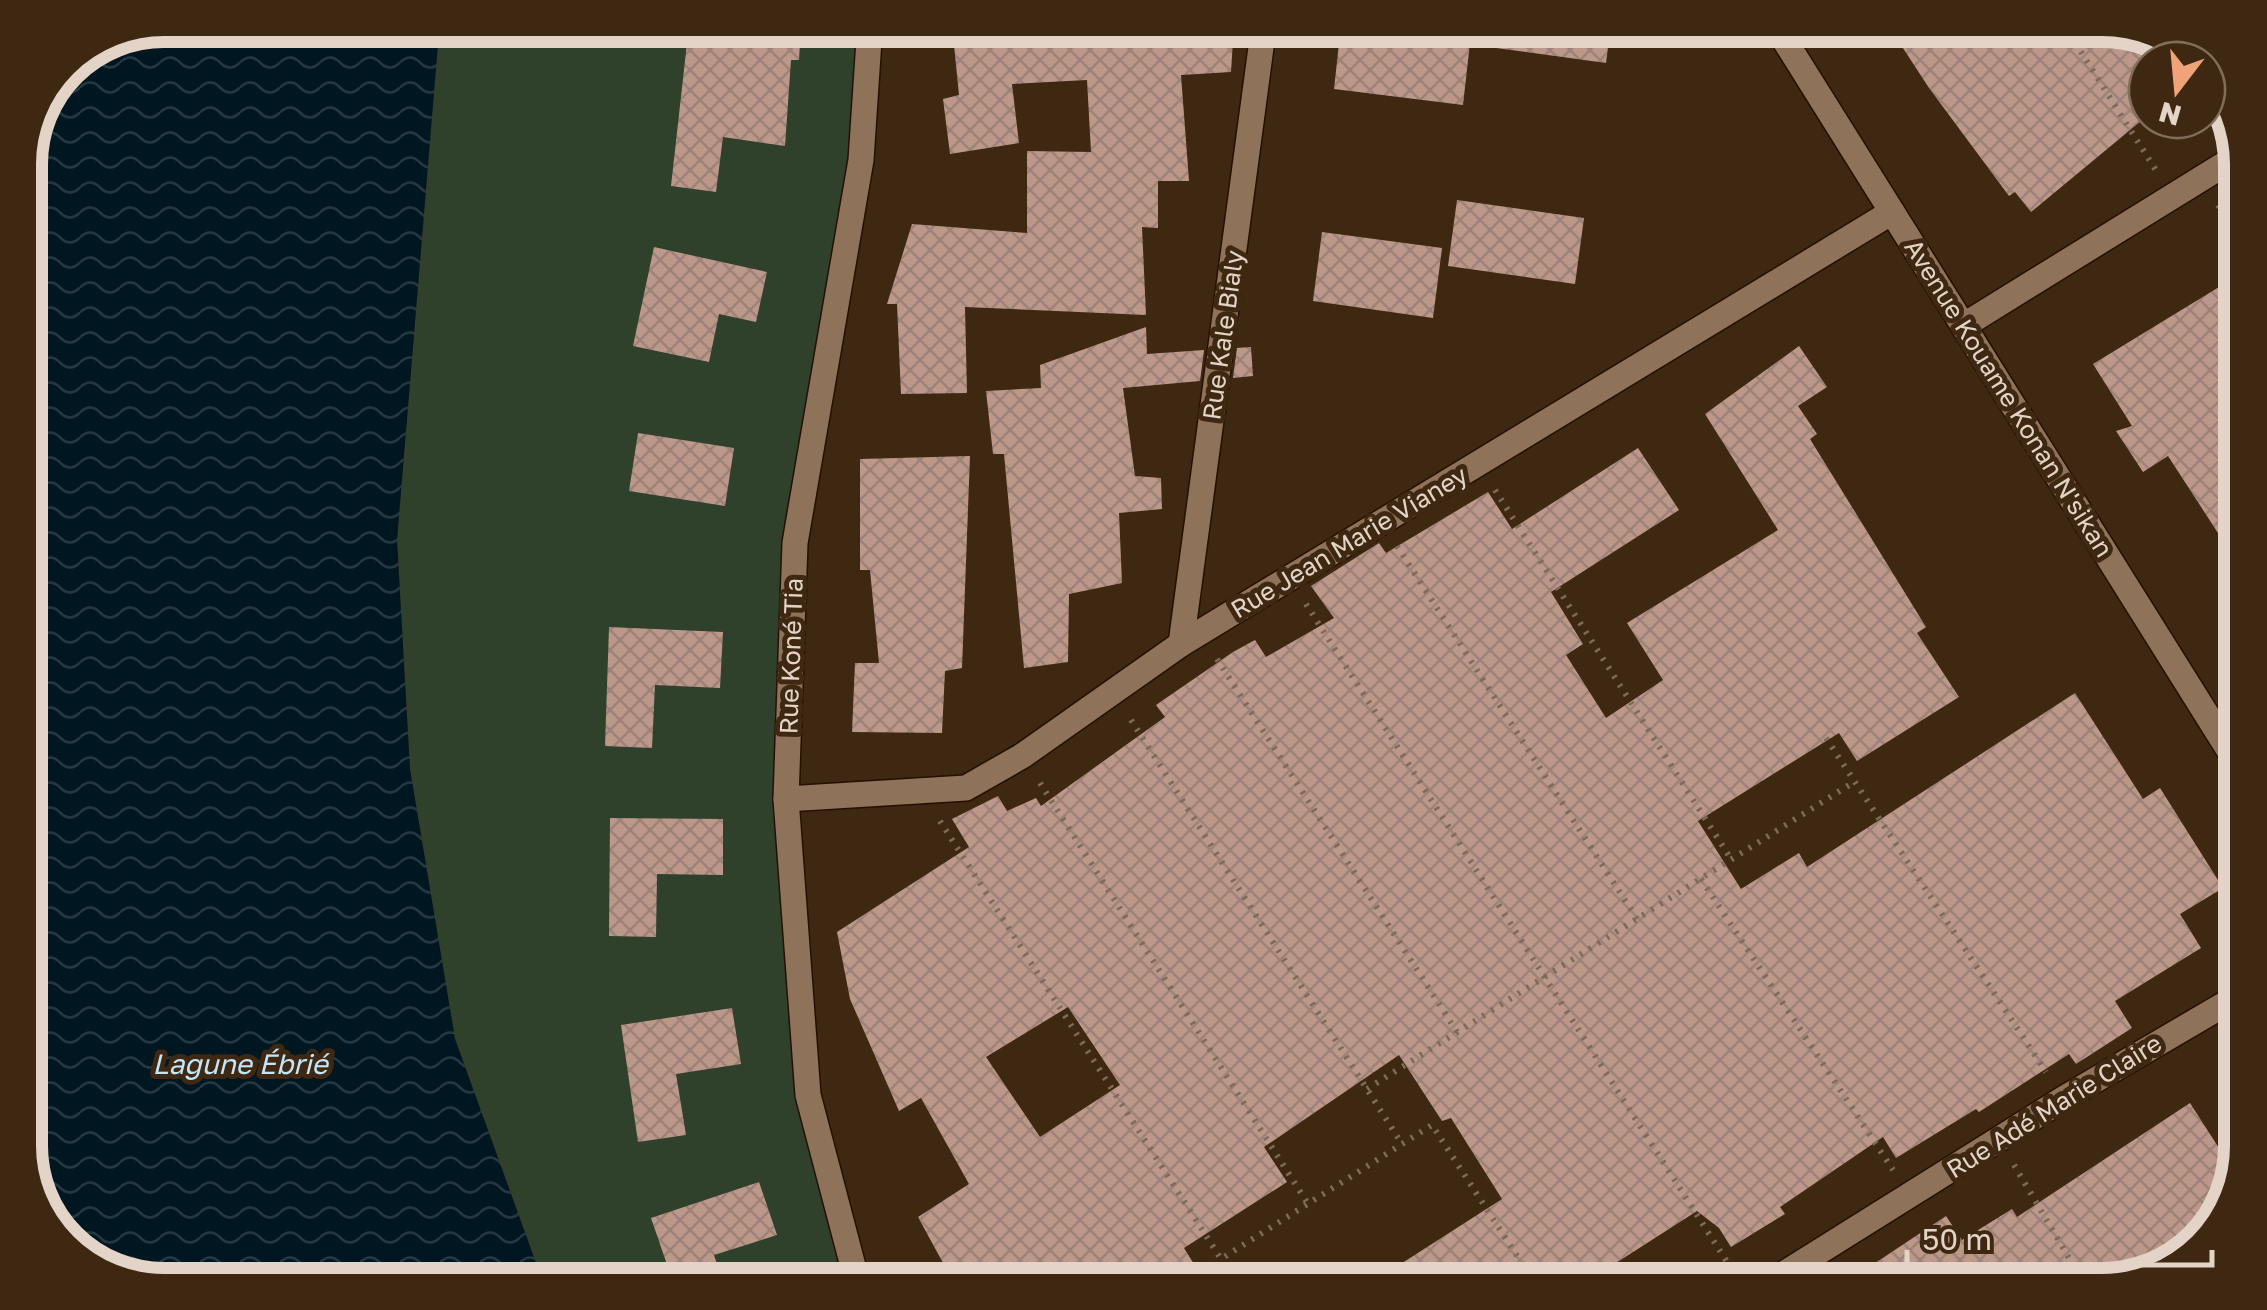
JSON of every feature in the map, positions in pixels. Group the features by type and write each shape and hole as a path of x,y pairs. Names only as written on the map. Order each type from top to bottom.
{"street":[{"name":"Rue Koné Tia","path":"854,1268 808,1095 786,799 795,543 861,160 869,42"},
{"name":"Rue Kale Bialy","path":"1191,638 1262,42"},
{"name":"Avenue Kouame Konan N'sikan","path":"1786,42 2224,742"},
{"path":"1963,326 2224,164"},
{"name":"Rue Jean Marie Vianey","path":"786,799 923,794 966,788 1022,756 1191,638 1892,212"},
{"name":"Rue Adé Marie Claire","path":"1793,1268 2063,1099 2224,1005"}],"path":[{"path":"2075,42 2172,196"},
{"path":"2202,178 2224,213"},
{"path":"1478,464 1731,860"},
{"path":"1382,522 1636,920"},
{"path":"1290,578 1731,1268"},
{"path":"1191,638 1457,1032"},
{"path":"1113,693 1402,1144"},
{"path":"1826,738 2063,1099"},
{"path":"1022,756 1308,1204"},
{"path":"1368,1089 1854,782"},
{"path":"923,794 1221,1259 1432,1125 1525,1268"},
{"path":"1701,879 1910,1195"},
{"path":"1999,1140 2074,1268"}],"green space":[{"path":"438,42 868,42 795,543 786,799 808,1095 854,1268 538,1268 455,1039 410,769 397,540"}],"water":[{"name":"Lagune Ébrié","path":"165,42 438,42 397,540 410,769 455,1039 538,1268 149,1266 118,1258 90,1242 68,1220 52,1192 43,1153 43,157 55,111 68,90 84,73 126,49"}],"building":[{"path":"687,42 800,42 799,60 791,60 785,146 723,137 716,192 671,186"},
{"path":"954,42 1233,42 1231,72 1181,75 1189,181 1158,181 1158,228 1142,227 1146,315 965,307 967,393 901,394 897,304 887,304 912,224 1027,233 1027,151 1091,152 1087,80 1012,84 1019,143 950,154 943,99 959,95"},
{"path":"1339,42 1470,42 1463,105 1334,89"},
{"path":"1474,42 1609,42 1606,63"},
{"path":"1899,42 2102,42 2127,46 2127,133 2031,212 2015,192 2009,196"},
{"path":"1457,200 1584,218 1575,284 1448,266"},
{"path":"1322,232 1442,248 1433,318 1313,301"},
{"path":"654,247 767,272 756,322 719,314 709,362 633,346"},
{"path":"2224,284 2224,542 2168,456 2143,472 2116,431 2132,426 2093,364"},
{"path":"1146,327 1147,354 1204,350 1200,381 1123,388 1135,476 1161,478 1162,509 1119,513 1122,583 1069,594 1068,662 1024,668 1004,454 993,454 986,391 1041,388 1040,365"},
{"path":"1799,346 1827,387 1798,406 1817,434 1810,439 1926,627 1917,633 1959,697 1857,761 1839,733 1698,821 1741,889 1799,853 1807,867 2075,693 2143,799 2160,788 2223,888 2180,914 2201,948 2115,1001 2132,1028 2076,1064 2069,1054 1979,1112 1976,1109 1896,1158 1883,1137 1780,1207 1785,1214 1731,1247 1719,1228 1697,1211 1616,1263 1618,1268 1394,1268 1502,1199 1451,1118 1442,1121 1399,1055 1264,1147 1287,1182 1184,1248 1196,1268 946,1268 918,1217 969,1184 921,1098 899,1111 850,999 837,932 969,847 952,819 998,796 1007,811 1036,798 1041,806 1165,717 1156,705 1233,652 1255,640 1266,657 1334,618 1311,586 1379,543 1386,553 1488,492 1512,529 1638,448 1679,510 1551,592 1583,644 1566,655 1606,718 1663,680 1627,623 1778,530 1705,414","holes":["1068,1007 1120,1085 1040,1137 986,1057"]},
{"path":"1251,347 1253,376 1233,378 1237,348"},
{"path":"638,433 734,448 725,506 629,491"},
{"path":"970,456 962,668 945,671 942,733 852,732 855,663 879,663 870,570 860,570 860,459"},
{"path":"609,627 723,632 720,688 655,685 652,748 605,746"},
{"path":"610,818 723,819 723,875 657,874 656,937 609,936"},
{"path":"732,1008 741,1064 676,1074 686,1135 638,1142 621,1025"},
{"path":"2190,1103 2223,1155 2215,1192 2199,1220 2177,1242 2134,1263 2102,1268 1868,1268 1946,1216 1962,1240 2012,1209 2017,1217"},
{"path":"759,1182 777,1235 714,1255 718,1268 668,1268 651,1218"}]}
